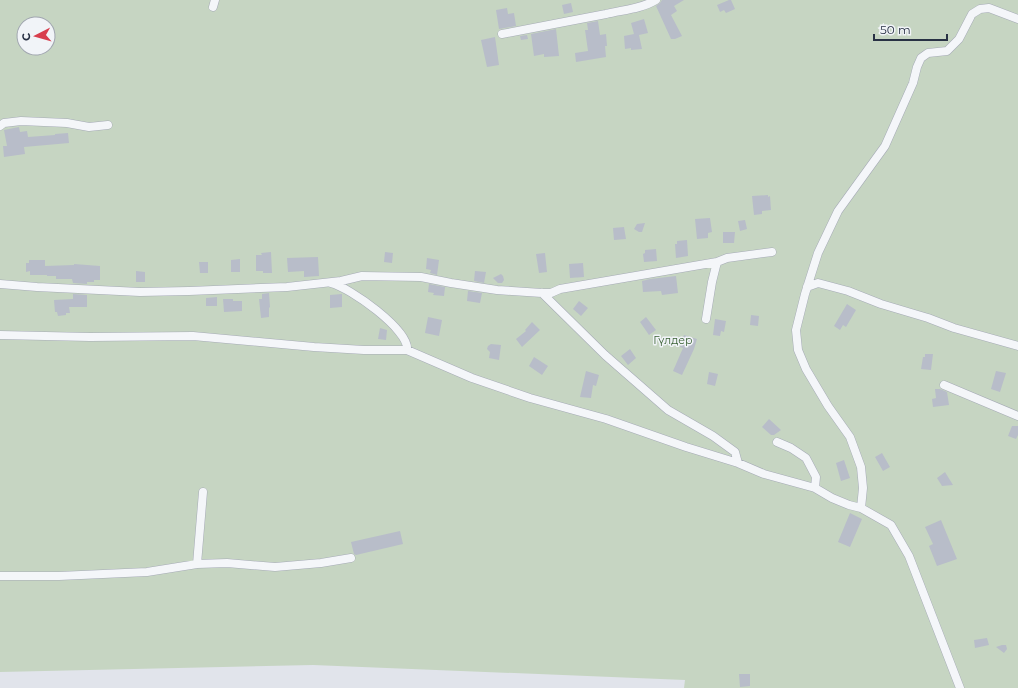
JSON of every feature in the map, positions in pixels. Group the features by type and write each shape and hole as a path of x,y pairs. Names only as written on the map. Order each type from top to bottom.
{"street":[{"path":"502,34 570,22 649,4 656,0"},
{"path":"861,508 863,488 861,466 850,437 828,406 806,370 798,350 796,330 807,287 818,253 838,211 885,146 913,83 921,58 928,53 947,50 959,39 972,14 980,9 989,8 1018,19"},
{"path":"0,126 4,123 21,121 67,123 89,127 108,125"},
{"path":"0,284 140,292 235,290 328,283 362,276 421,278 497,290 550,293 560,289 717,262 727,258 772,252"},
{"path":"706,319 717,262"},
{"path":"328,283 343,288 384,316 399,332 408,346 407,350"},
{"path":"807,287 818,283 848,291 881,304 928,318 954,328 1018,346"},
{"path":"542,293 633,380 668,410 713,436 735,452 738,463"},
{"path":"0,335 104,337 193,336 314,347 364,350 407,350 472,378 530,398 606,419 686,447 738,463 764,474 815,488 832,498 861,508 891,525 909,556 960,688"},
{"path":"944,384 1018,416"},
{"path":"777,442 791,448 806,458 816,478 815,488"},
{"path":"197,564 202,492"},
{"path":"0,576 59,576 147,572 197,564 275,567 321,563 351,558"}],"green space":[{"name":"Гүлдер","path":"0,0 1018,0 1018,688 684,688 685,680 313,665 0,672"}],"building":[{"path":"662,0 684,0 674,6 677,11 671,15 682,36 671,39 656,6"},
{"path":"731,0 735,9 726,13 724,10 720,12 717,5"},
{"path":"571,3 573,12 564,14 562,5"},
{"path":"507,8 508,14 514,13 516,26 499,29 496,10"},
{"path":"644,19 648,33 639,35 642,49 625,49 624,36 634,34 631,23"},
{"path":"598,21 600,35 606,34 606,57 576,62 575,53 588,51 585,30 588,30 587,23"},
{"path":"556,29 559,56 544,57 544,54 534,56 531,34"},
{"path":"527,35 528,39 521,40 520,36"},
{"path":"495,37 499,65 487,67 481,40"},
{"path":"19,127 20,132 27,131 28,137 68,133 69,143 24,147 25,154 4,157 3,146 7,146 4,130"},
{"path":"768,195 768,197 770,196 771,210 762,211 762,214 754,215 752,196"},
{"path":"710,218 712,232 708,233 708,238 697,239 695,219"},
{"path":"745,220 747,229 740,231 738,221"},
{"path":"645,223 642,232 634,229 637,224"},
{"path":"624,227 626,239 614,240 613,228"},
{"path":"723,232 735,232 734,243 723,243"},
{"path":"687,240 688,256 676,258 675,244 677,244 677,241"},
{"path":"656,249 657,261 644,262 643,254 645,253 645,250"},
{"path":"271,252 272,273 256,271 256,255"},
{"path":"385,252 393,253 392,263 384,262"},
{"path":"545,253 547,272 539,273 536,254"},
{"path":"318,257 319,276 304,277 304,271 288,272 287,258"},
{"path":"427,258 439,260 437,275 430,273 431,270 426,269"},
{"path":"240,259 240,272 231,272 231,260"},
{"path":"29,260 45,260 45,266 74,264 100,266 100,280 87,282 87,284 73,283 72,279 56,279 56,276 30,275 30,271 26,272 26,263 29,263"},
{"path":"199,262 208,262 208,273 200,273"},
{"path":"583,263 584,277 570,278 569,264"},
{"path":"136,271 145,272 145,282 136,282"},
{"path":"475,271 486,272 484,283 474,281"},
{"path":"501,274 504,280 502,283 498,283 493,278"},
{"path":"676,276 678,293 662,295 661,291 643,292 642,281"},
{"path":"429,284 445,287 444,296 433,295 434,293 428,292"},
{"path":"468,291 482,293 480,303 467,301"},
{"path":"269,293 269,317 261,318 259,299 262,299 262,294"},
{"path":"73,294 87,295 87,307 69,307 70,313 58,316 57,312 55,312 54,300 73,299"},
{"path":"342,294 342,307 330,308 330,295"},
{"path":"217,297 217,306 206,306 206,298"},
{"path":"223,299 242,301 242,311 224,312"},
{"path":"579,301 588,308 581,316 573,309"},
{"path":"847,304 856,310 846,327 843,325 840,330 834,326"},
{"path":"751,315 759,316 758,326 750,325"},
{"path":"428,317 442,320 439,336 425,333"},
{"path":"646,317 656,330 649,335 640,322"},
{"path":"715,319 726,321 724,332 721,331 720,336 713,335"},
{"path":"532,322 540,330 522,347 516,339 526,331 525,330"},
{"path":"380,328 387,330 386,340 378,339"},
{"path":"684,335 697,339 682,375 673,371 683,348 680,347"},
{"path":"491,344 501,345 499,360 489,358 490,352 487,349"},
{"path":"630,349 636,358 628,365 621,356"},
{"path":"925,354 933,354 931,370 921,369"},
{"path":"534,357 548,366 542,375 529,366"},
{"path":"586,371 599,375 596,386 593,385 591,398 580,397"},
{"path":"996,371 1006,373 1000,392 991,389"},
{"path":"709,372 718,374 715,386 707,384"},
{"path":"935,389 940,389 947,392 949,405 933,407 932,399 936,398"},
{"path":"769,419 781,430 774,435 771,435 762,427"},
{"path":"1012,426 1018,426 1018,435 1016,439 1008,436"},
{"path":"882,453 890,467 883,471 875,457"},
{"path":"844,460 850,478 841,481 836,463"},
{"path":"945,472 953,485 942,486 937,478"},
{"path":"850,513 862,519 850,547 838,542"},
{"path":"941,520 957,559 937,566 929,546 933,544 925,527"},
{"path":"400,531 403,544 356,555 354,554 351,542"},
{"path":"987,638 989,645 975,648 974,640"},
{"path":"1006,645 1007,649 1004,653 996,647"},
{"path":"739,674 750,674 750,686 740,687"}]}
